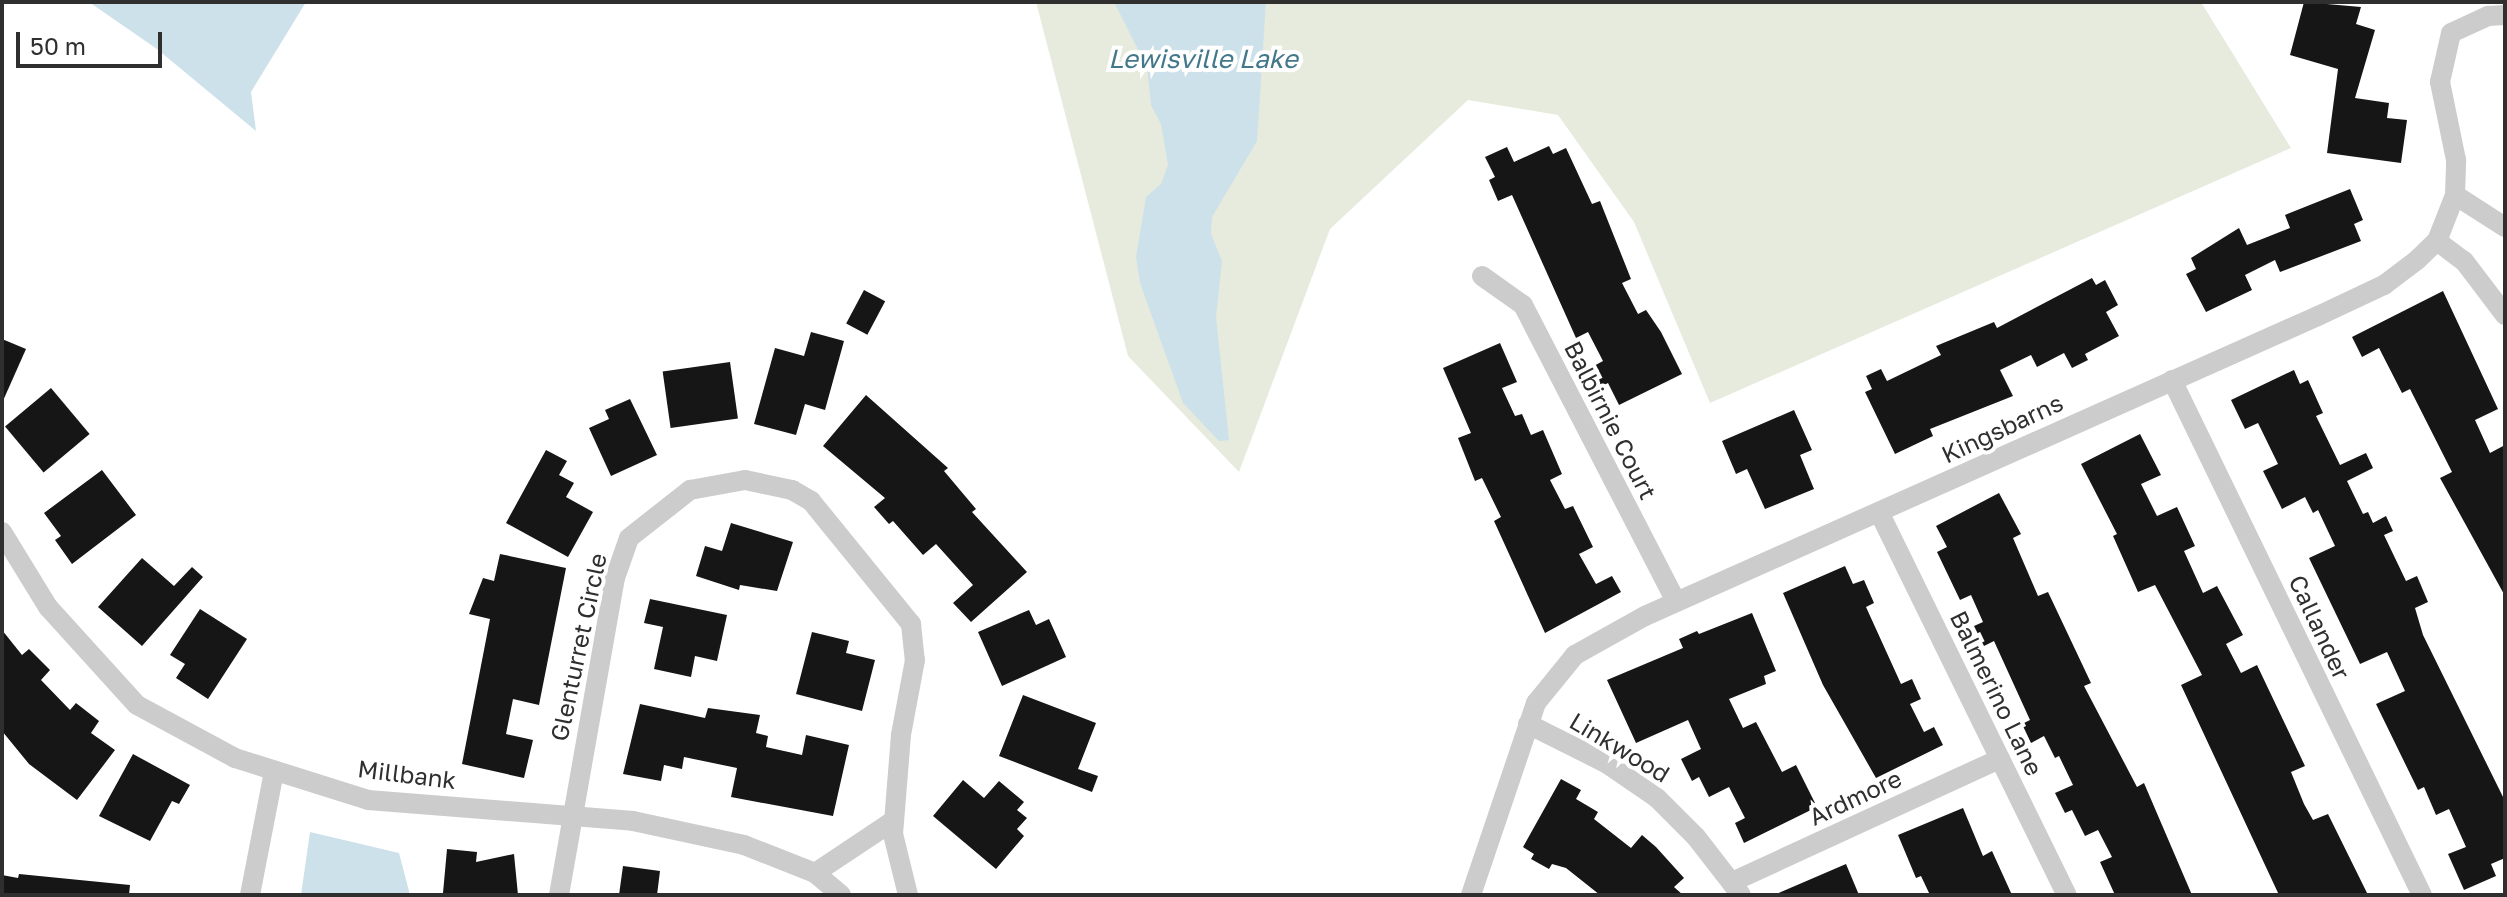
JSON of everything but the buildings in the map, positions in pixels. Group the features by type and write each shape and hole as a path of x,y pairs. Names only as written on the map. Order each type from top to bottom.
{"street":[{"name":"Kingsbarns","path":"1471,895 1528,724 1543,691 1567,661 1676,602 1880,514 2384,285 2437,241 2455,195 2456,160 2440,82 2451,33 2488,16 2505,15"},
{"path":"2455,195 2505,227"},
{"path":"2437,241 2464,261 2505,315"},
{"name":"Balbirnie Court","path":"1482,276 1523,305 1676,602"},
{"name":"Callander","path":"2172,380 2422,895"},
{"name":"Glenturret Circle","path":"559,895 570,815 615,578 629,538 690,490 745,480 792,490 811,501 911,624 915,660 893,821 908,895"},
{"name":"Balmerino Lane","path":"1880,514 2067,895"},
{"name":"Millbank","path":"3,535 48,607 137,705 183,733 274,772 368,800 633,821 744,845 815,873 841,895"},
{"name":"Linkwood","path":"1528,724 1606,763 1657,798 1736,889"},
{"name":"Ardmore","path":"1736,889 2000,759"},
{"path":"250,895 274,772"},
{"path":"815,873 893,821"}],"shaded area":[{"path":"1036,2 2201,2 2291,148 1710,403 1634,222 1558,115 1468,100 1330,229 1239,472 1128,356"}],"water":[{"path":"89,2 306,2 251,92 256,131 157,49"},
{"name":"Lewisville Lake","path":"1114,2 1266,2 1257,141 1212,217 1211,234 1222,261 1216,317 1229,440 1219,441 1183,403 1140,283 1136,257 1146,197 1161,184 1168,165 1161,124 1151,105 1147,67"},
{"path":"310,832 399,853 410,895 301,895"}]}
